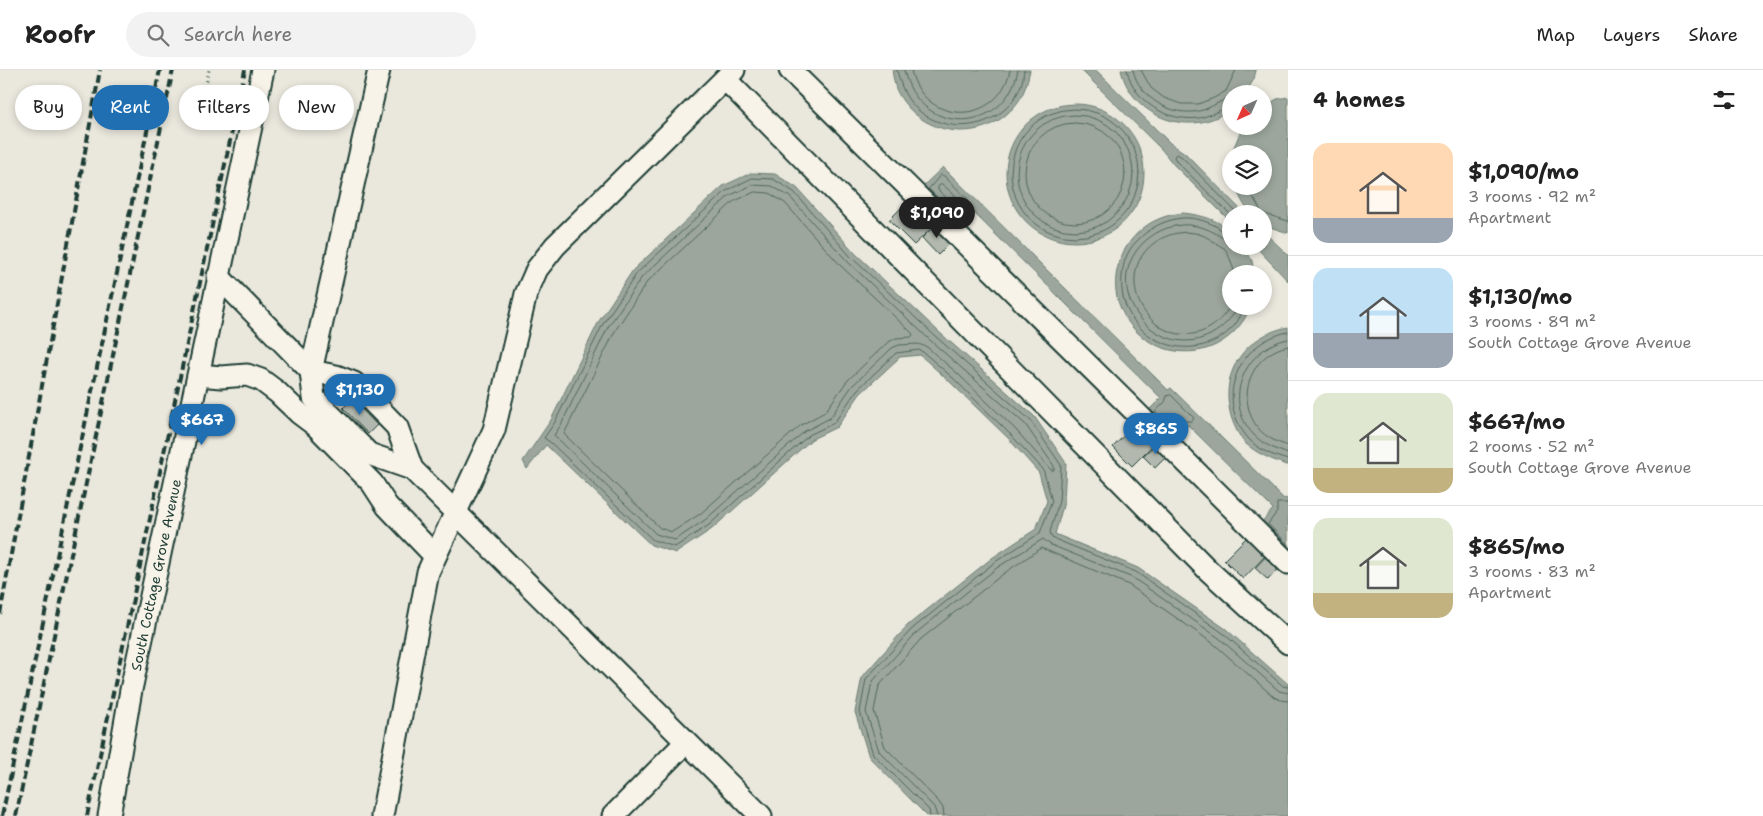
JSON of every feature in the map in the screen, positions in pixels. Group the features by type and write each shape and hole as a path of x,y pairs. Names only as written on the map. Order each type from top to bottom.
{"street":[{"name":"South Cottage Grove Avenue","path":"109,816 131,690 263,70"},
{"path":"379,70 311,371 314,398 369,454 412,469 761,816"},
{"path":"790,70 1288,563"},
{"path":"382,816 428,572 494,430 526,294 537,269 555,246 729,74 1208,570 1288,643"},
{"path":"218,276 311,371 336,376 354,383 397,427 412,469"},
{"path":"199,375 221,377 248,375 261,380 277,392 315,425 372,483 387,506 435,556"},
{"path":"613,816 686,742"}],"path":[{"path":"206,85 209,70"}],"water":[{"path":"892,70 1030,70 1024,90 1013,108 999,120 983,128 967,131 950,130 933,125 918,117 906,105 896,89"},
{"path":"1081,70 1096,70 1170,143 1185,153 1222,191 1222,195 1226,195 1236,205 1222,205 1222,213 1174,165 1162,150"},
{"path":"1121,70 1256,70 1250,85 1222,85 1222,114 1216,118 1199,122 1182,123 1166,119 1151,112 1137,101 1127,87"},
{"path":"1288,97 1288,233 1272,228 1272,205 1245,205 1239,195 1272,195 1272,145 1235,145 1239,135 1272,135 1272,102"},
{"path":"1075,104 1089,105 1101,109 1113,115 1124,124 1133,135 1139,147 1143,159 1143,187 1139,199 1133,211 1124,222 1113,231 1101,237 1089,241 1075,242 1061,241 1049,237 1037,231 1026,222 1017,211 1011,199 1007,187 1006,173 1007,159 1011,147 1017,135 1026,124 1037,115 1049,109 1061,105"},
{"path":"943,167 1168,390 1171,388 1284,499 1288,500 1288,547 1286,549 1260,524 1273,509 1188,425 1173,438 1147,412 1161,398 968,207 953,221 921,188"},
{"path":"751,173 775,174 797,188 855,253 939,332 1034,416 1066,463 1064,502 1055,534 1138,568 1226,629 1288,684 1288,816 927,816 869,757 855,712 862,677 908,625 992,558 1036,529 1047,501 1039,473 1008,438 920,355 900,357 860,394 837,427 812,439 712,529 676,553 651,545 546,445 527,469 523,461 551,420 599,321 633,270 723,186"},
{"path":"1183,213 1196,215 1209,218 1221,224 1222,255 1249,255 1252,261 1253,265 1222,265 1222,315 1247,315 1244,320 1229,337 1209,348 1196,351 1170,350 1146,339 1127,321 1117,296 1117,268 1129,243 1149,224"},
{"path":"1272,240 1288,255 1288,281 1263,255 1272,255"},
{"path":"1288,327 1288,465 1286,465 1259,453 1245,443 1232,420 1228,397 1229,382 1233,369 1249,346 1273,331"}],"building":[{"path":"911,198 936,224 914,245 889,220"},
{"path":"936,224 953,240 938,255 922,238"},
{"path":"352,399 377,425 368,434 343,408"},
{"path":"1137,422 1156,442 1132,466 1113,447"},
{"path":"1157,443 1169,454 1155,468 1143,456"},
{"path":"1250,534 1268,553 1243,579 1224,560"},
{"path":"1269,553 1281,565 1268,580 1255,568"}],"railway":[{"path":"0,614 100,70"},
{"path":"2,816 160,70"},
{"path":"16,816 173,70"},
{"path":"87,816 245,70"}]}
